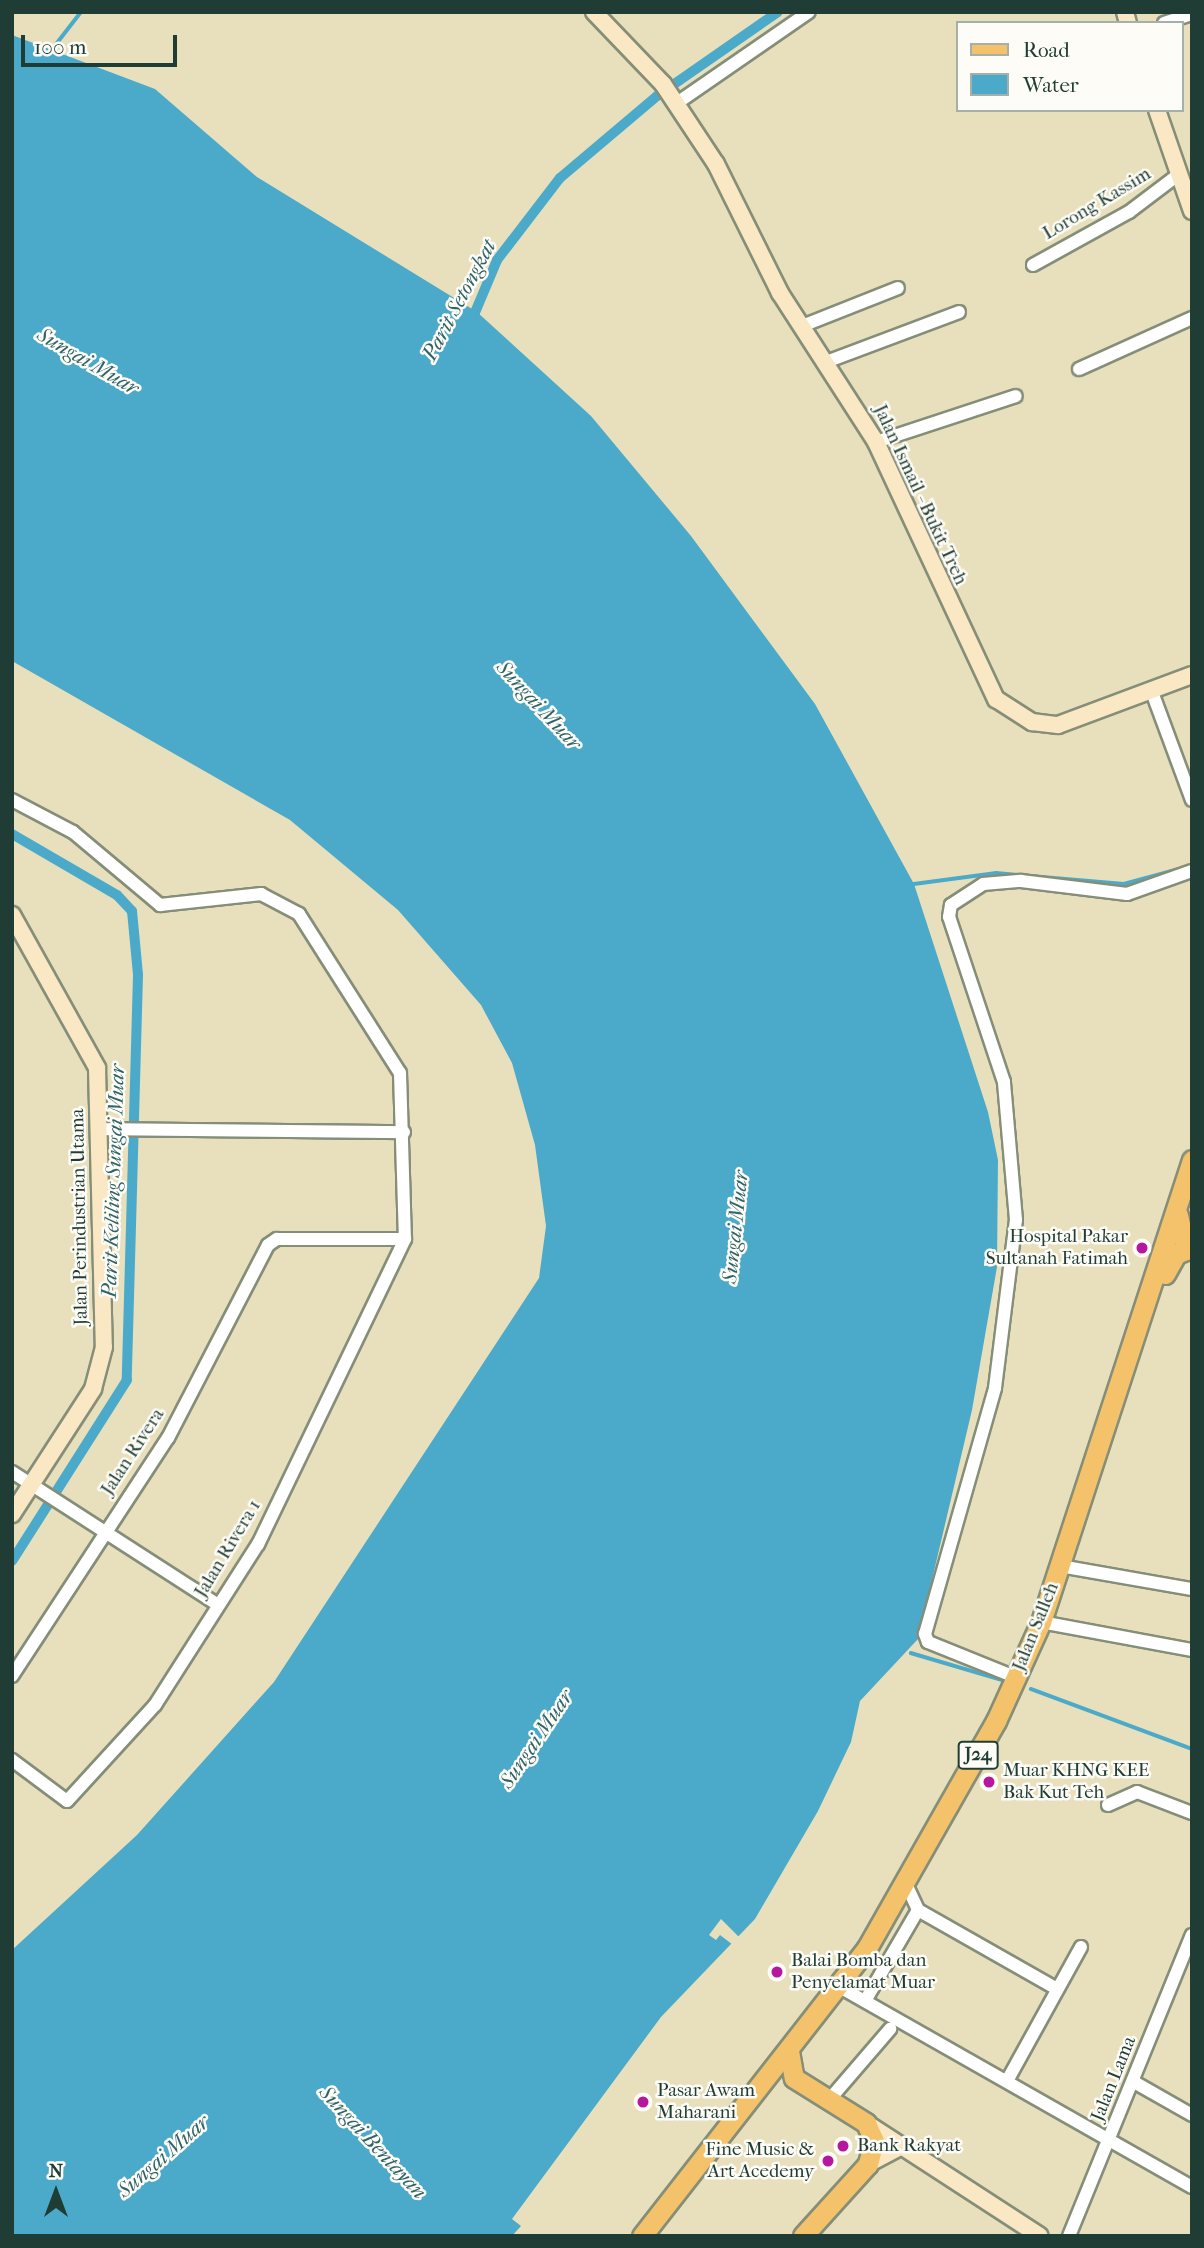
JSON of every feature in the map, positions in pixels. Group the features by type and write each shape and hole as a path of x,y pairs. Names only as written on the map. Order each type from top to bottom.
{"main road":[{"name":"Jalan Salleh","path":"642,2236 838,1986 906,1884 1016,1677 1041,1622 1150,1298 1192,1160"},
{"path":"1150,1298 1176,1254 1189,1251 1177,1207"},
{"path":"789,2051 791,2073 802,2086 866,2123 874,2141 868,2164 803,2236"},
{"path":"753,2094 778,2084 802,2086"}],"street":[{"name":"Jalan Ismail - Bukit Treh","path":"594,12 670,94 802,326 876,442 985,682 1007,710 1059,725 1192,676"},
{"path":"670,94 809,12"},
{"path":"1170,21 1192,14"},
{"path":"1158,112 1192,211"},
{"name":"Lorong Kassim","path":"1034,265 1129,212 1179,174"},
{"path":"802,326 898,288"},
{"path":"826,362 958,312"},
{"path":"1079,369 1192,318"},
{"path":"876,442 1016,396"},
{"path":"1152,692 1192,800"},
{"path":"12,800 73,832 160,905 261,894 287,902 393,1055 404,1132 405,1239"},
{"path":"1016,1677 936,1646 925,1634 995,1388 1016,1220 1004,1082 949,917 951,905 983,884 1021,881 1127,894 1192,871"},
{"name":"Jalan Perindustrian Utama","path":"12,915 97,1068 104,1347 93,1389 36,1491 12,1514"},
{"path":"99,1129 141,1127 404,1132"},
{"name":"Jalan Rivera","path":"12,1676 168,1438 273,1241 405,1239"},
{"name":"Jalan Rivera 1","path":"17,1763 67,1801 155,1705 258,1544 405,1239"},
{"path":"12,1472 102,1535 218,1605"},
{"path":"1060,1566 1192,1589"},
{"path":"1041,1622 1192,1650"},
{"path":"1108,1805 1137,1792 1192,1813"},
{"path":"906,1884 918,1910 1057,1989"},
{"path":"865,2001 918,1910"},
{"name":"Jalan Lama","path":"1069,2236 1187,1961 1192,1935"},
{"path":"1007,2081 1081,1947"},
{"path":"838,1986 1192,2187"},
{"path":"829,2100 890,2029"},
{"path":"1134,2082 1192,2115"},
{"path":"866,2123 1040,2236"},
{"path":"868,2164 902,2146"}],"water":[{"path":"12,35 155,89 257,177 477,312 591,416 691,536 815,704 914,884 988,1112 998,1160 997,1267 972,1410 918,1639 860,1701 851,1742 818,1811 755,1919 661,2017 512,2219 521,2226 512,2236 12,2236 12,1950 137,1835 274,1682 539,1278 546,1226 535,1145 512,1063 481,1005 398,910 290,820 12,661"}],"pier":[{"path":"721,1919 743,1941 737,1948 720,1935 716,1940 709,1935"}],"waterway":[{"path":"50,52 81,12"},
{"name":"Parit Setongkat","path":"471,322 497,260 560,178 657,96 778,12"},
{"name":"Parit Keliling Sungai Muar","path":"12,834 117,895 132,911 138,975 127,1380 12,1561"},
{"path":"914,884 996,873 1124,884 1176,870"},
{"path":"911,1653 1002,1680"},
{"path":"1031,1689 1192,1749"}],"place":[{"name":"Hospital Pakar Sultanah Fatimah","path":"1142,1248"},
{"name":"Muar KHNG KEE Bak Kut Teh","path":"989,1782"},
{"name":"Balai Bomba dan Penyelamat Muar","path":"777,1972"},
{"name":"Pasar Awam Maharani","path":"643,2102"},
{"name":"Bank Rakyat","path":"843,2146"},
{"name":"Fine Music & Art Acedemy","path":"828,2161"}],"water label":[{"name":"Sungai Muar","path":"88,361"},
{"name":"Sungai Muar","path":"539,705"},
{"name":"Sungai Muar","path":"735,1227"},
{"name":"Sungai Muar","path":"536,1739"},
{"name":"Sungai Bentayan","path":"373,2142"},
{"name":"Sungai Muar","path":"163,2156"}]}
